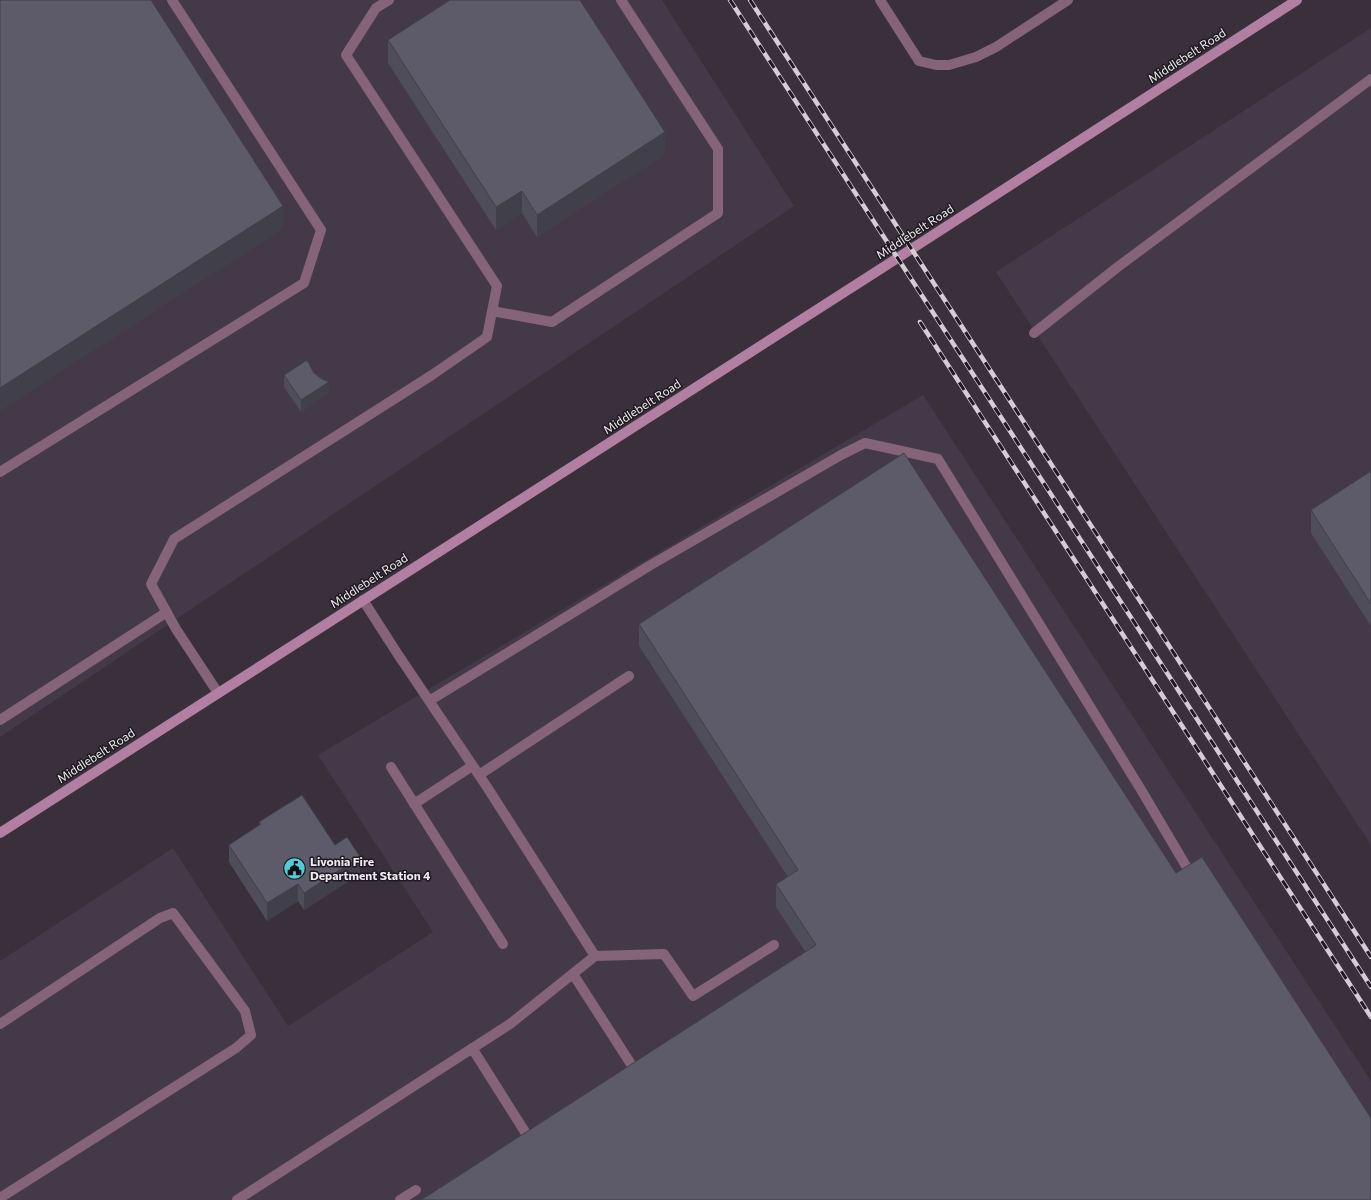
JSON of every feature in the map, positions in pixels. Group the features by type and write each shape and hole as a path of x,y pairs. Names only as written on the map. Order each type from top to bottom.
{"main road":[{"name":"Middlebelt Road","path":"0,833 882,268 1297,0"}],"lane":[{"path":"0,472 304,283 321,230 172,0"},
{"path":"218,693 176,629 151,584 174,539 432,375 487,337 497,286 346,55 376,8 390,0"},
{"path":"492,311 552,322 718,213 718,149 621,0"},
{"path":"880,0 919,61 936,65 949,65 976,57 996,47 1068,0"},
{"path":"1034,333 1119,266 1371,79"},
{"path":"429,701 649,566 841,455 865,443 938,459 1139,787 1188,871"},
{"path":"363,600 595,956"},
{"path":"0,720 167,612"},
{"path":"478,775 629,676"},
{"path":"414,804 472,766"},
{"path":"391,767 503,944"},
{"path":"0,1024 160,918 173,913 245,1011 251,1035 236,1048 0,1198"},
{"path":"237,1200 510,1024 595,956 664,954 693,996 774,945"},
{"path":"573,974 638,1075"},
{"path":"472,1048 532,1143"},
{"path":"400,1200 416,1190"}],"shaded area":[{"path":"0,0 662,0 794,206 0,737"},
{"path":"1371,28 1371,845 996,272"},
{"path":"923,395 1371,1081 1371,1200 0,1200 0,961 173,848 288,1026 433,932 318,755"}],"building":[{"path":"0,0 151,0 283,206 0,388"},
{"path":"450,0 580,0 665,132 537,215 522,191 496,207 388,40"},
{"path":"307,360 314,373 329,382 301,400 284,375"},
{"path":"904,453 1176,873 1202,857 1371,1118 1371,1200 421,1200 816,945 776,884 798,870 639,624"},
{"path":"1371,471 1371,604 1311,510"},
{"name":"Livonia Fire Department Station 4","path":"302,795 335,845 347,837 360,857 304,893 298,884 267,903 229,845 261,824 259,822"}],"railway":[{"path":"730,0 1371,987"},
{"path":"750,0 1371,957"},
{"path":"920,322 1371,1017"}],"place":[{"name":"Livonia Fire Department Station 4","path":"295,869"}]}
